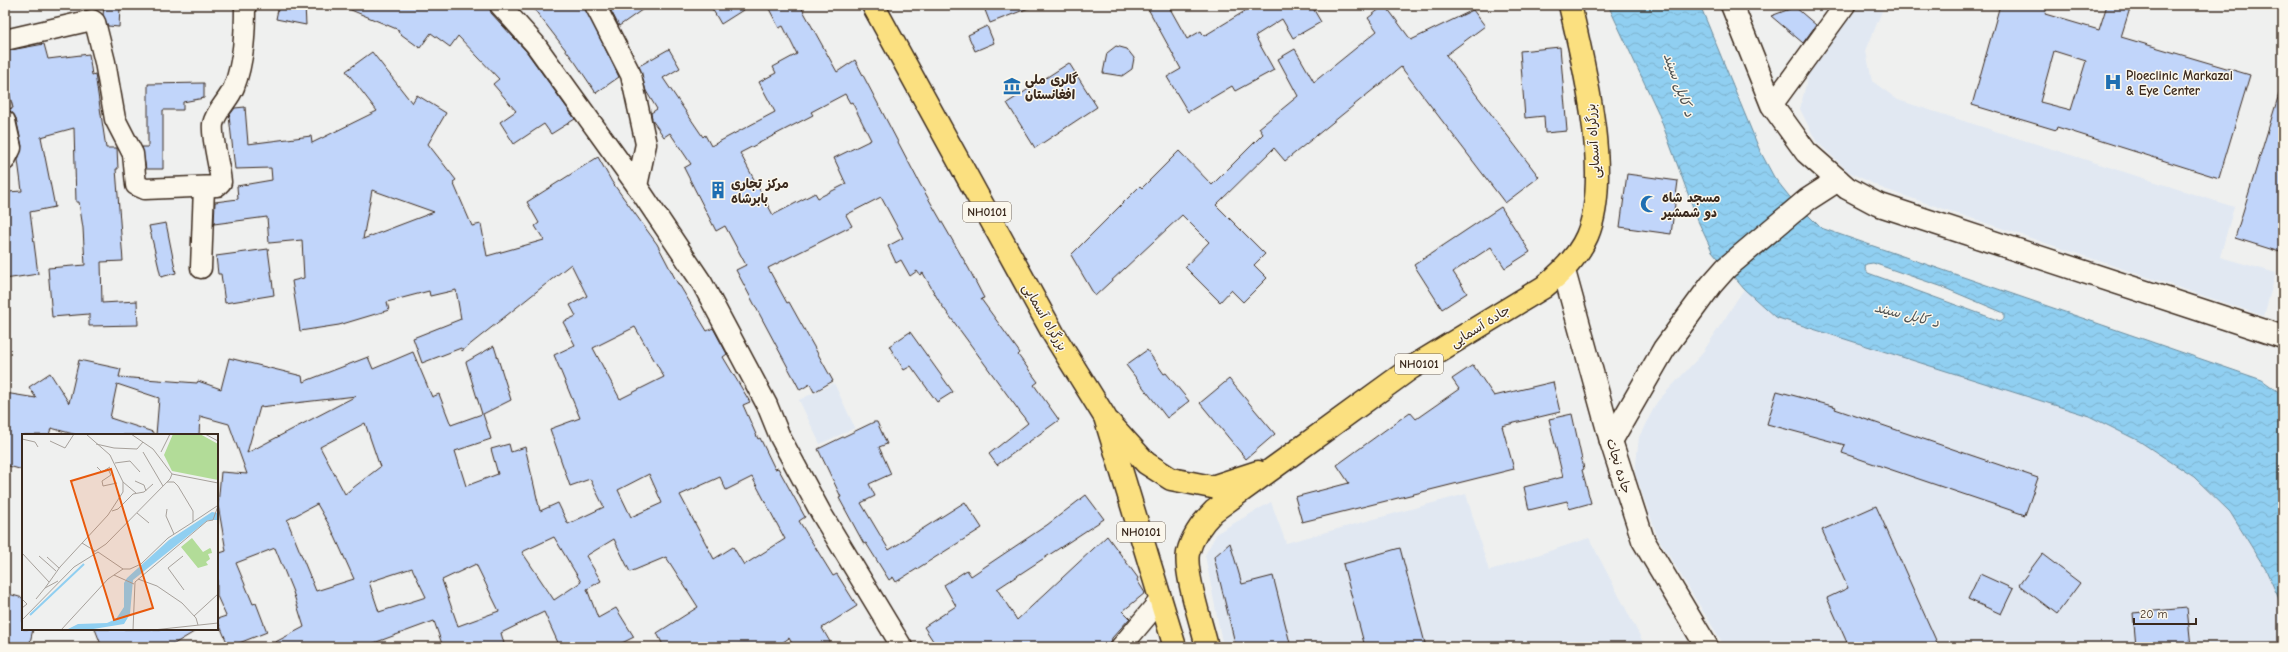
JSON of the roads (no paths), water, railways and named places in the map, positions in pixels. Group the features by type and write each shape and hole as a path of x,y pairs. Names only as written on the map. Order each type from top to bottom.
{"highway":[{"name":"بزرگراه آسمایی","path":"873,5 1054,335 1105,417 1162,599 1175,647"},
{"name":"بزرگراه آسمایی","path":"1564,271 1587,236 1594,205 1596,171 1592,107 1570,5"},
{"name":"جاده آسمایی","path":"1279,466 1411,368 1544,287 1564,271"},
{"path":"1105,417 1146,463 1172,479 1212,487 1279,466"},
{"name":"NH0101","path":"1207,647 1188,571 1188,554 1191,544 1200,525 1214,511 1279,466"}],"main road":[{"path":"1732,5 1772,105 1806,152 1847,188 1878,204 2283,337"},
{"path":"1611,441 1664,348 1711,284 1726,268 1807,200 1838,180"},
{"name":"جاده نجات","path":"1564,271 1611,441 1643,540 1707,647"}],"street":[{"path":"5,40 92,20 95,22 105,62 116,119 133,154 136,185 145,189 217,186 221,182 213,126 216,116 234,88 246,32 245,5"},
{"path":"500,5 535,44 636,186 702,284 766,405 780,437 821,513 902,647"},
{"path":"595,5 631,75 646,144 636,186"},
{"path":"1772,105 1845,5"},
{"path":"5,121 11,148 5,160"},
{"path":"201,268 204,187"},
{"path":"1121,647 1162,599"}],"water":[{"name":"د کابل سيند","path":"1608,5 1700,5 1760,151 1774,177 1789,196 1821,228 2262,380 2283,395 2283,608 2266,570 2230,512 2194,477 2139,441 2089,416 1775,317 1744,289 1712,251 1698,221 1658,112","holes":["1873,263 1940,286 2004,313 2004,319 2000,321 1868,273 1865,269 1866,264"]}],"place":[{"name":"Ploeclinic Markazai & Eye Center","path":"2113,82"},
{"name":"گالری ملی افغانستان","path":"1012,86"},
{"name":"مرکز تجاری بابرشاه","path":"718,190"},
{"name":"مسجد شاه دو شمشیر","path":"1649,204"}]}
